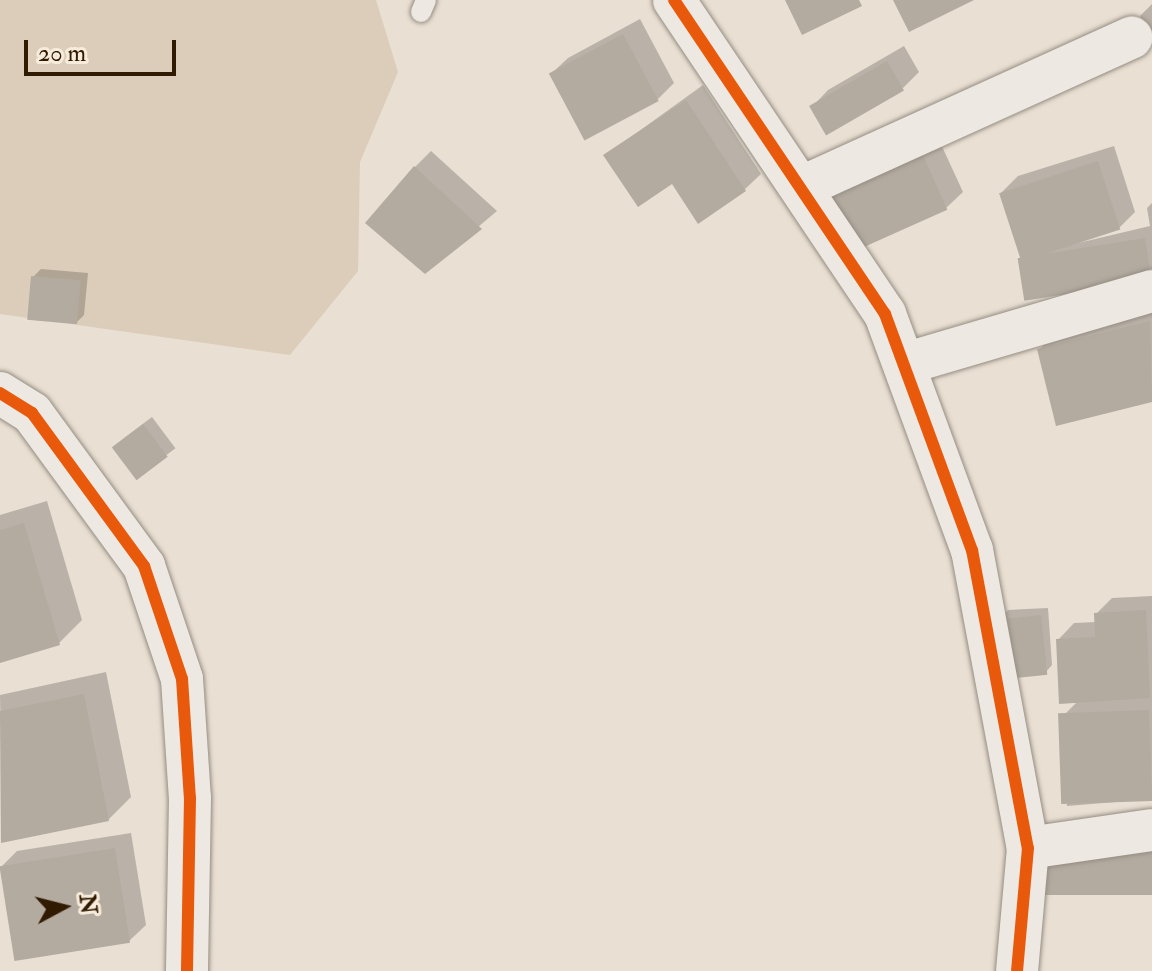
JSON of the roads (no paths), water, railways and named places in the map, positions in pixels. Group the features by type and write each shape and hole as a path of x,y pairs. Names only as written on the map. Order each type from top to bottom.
{"street":[{"path":"674,0 885,314 972,550 1028,848 1017,971"},
{"path":"802,187 1132,37"},
{"path":"904,364 1152,291"},
{"path":"0,393 32,413 144,566 182,679 190,798 187,971"},
{"path":"1028,848 1152,830"}]}
